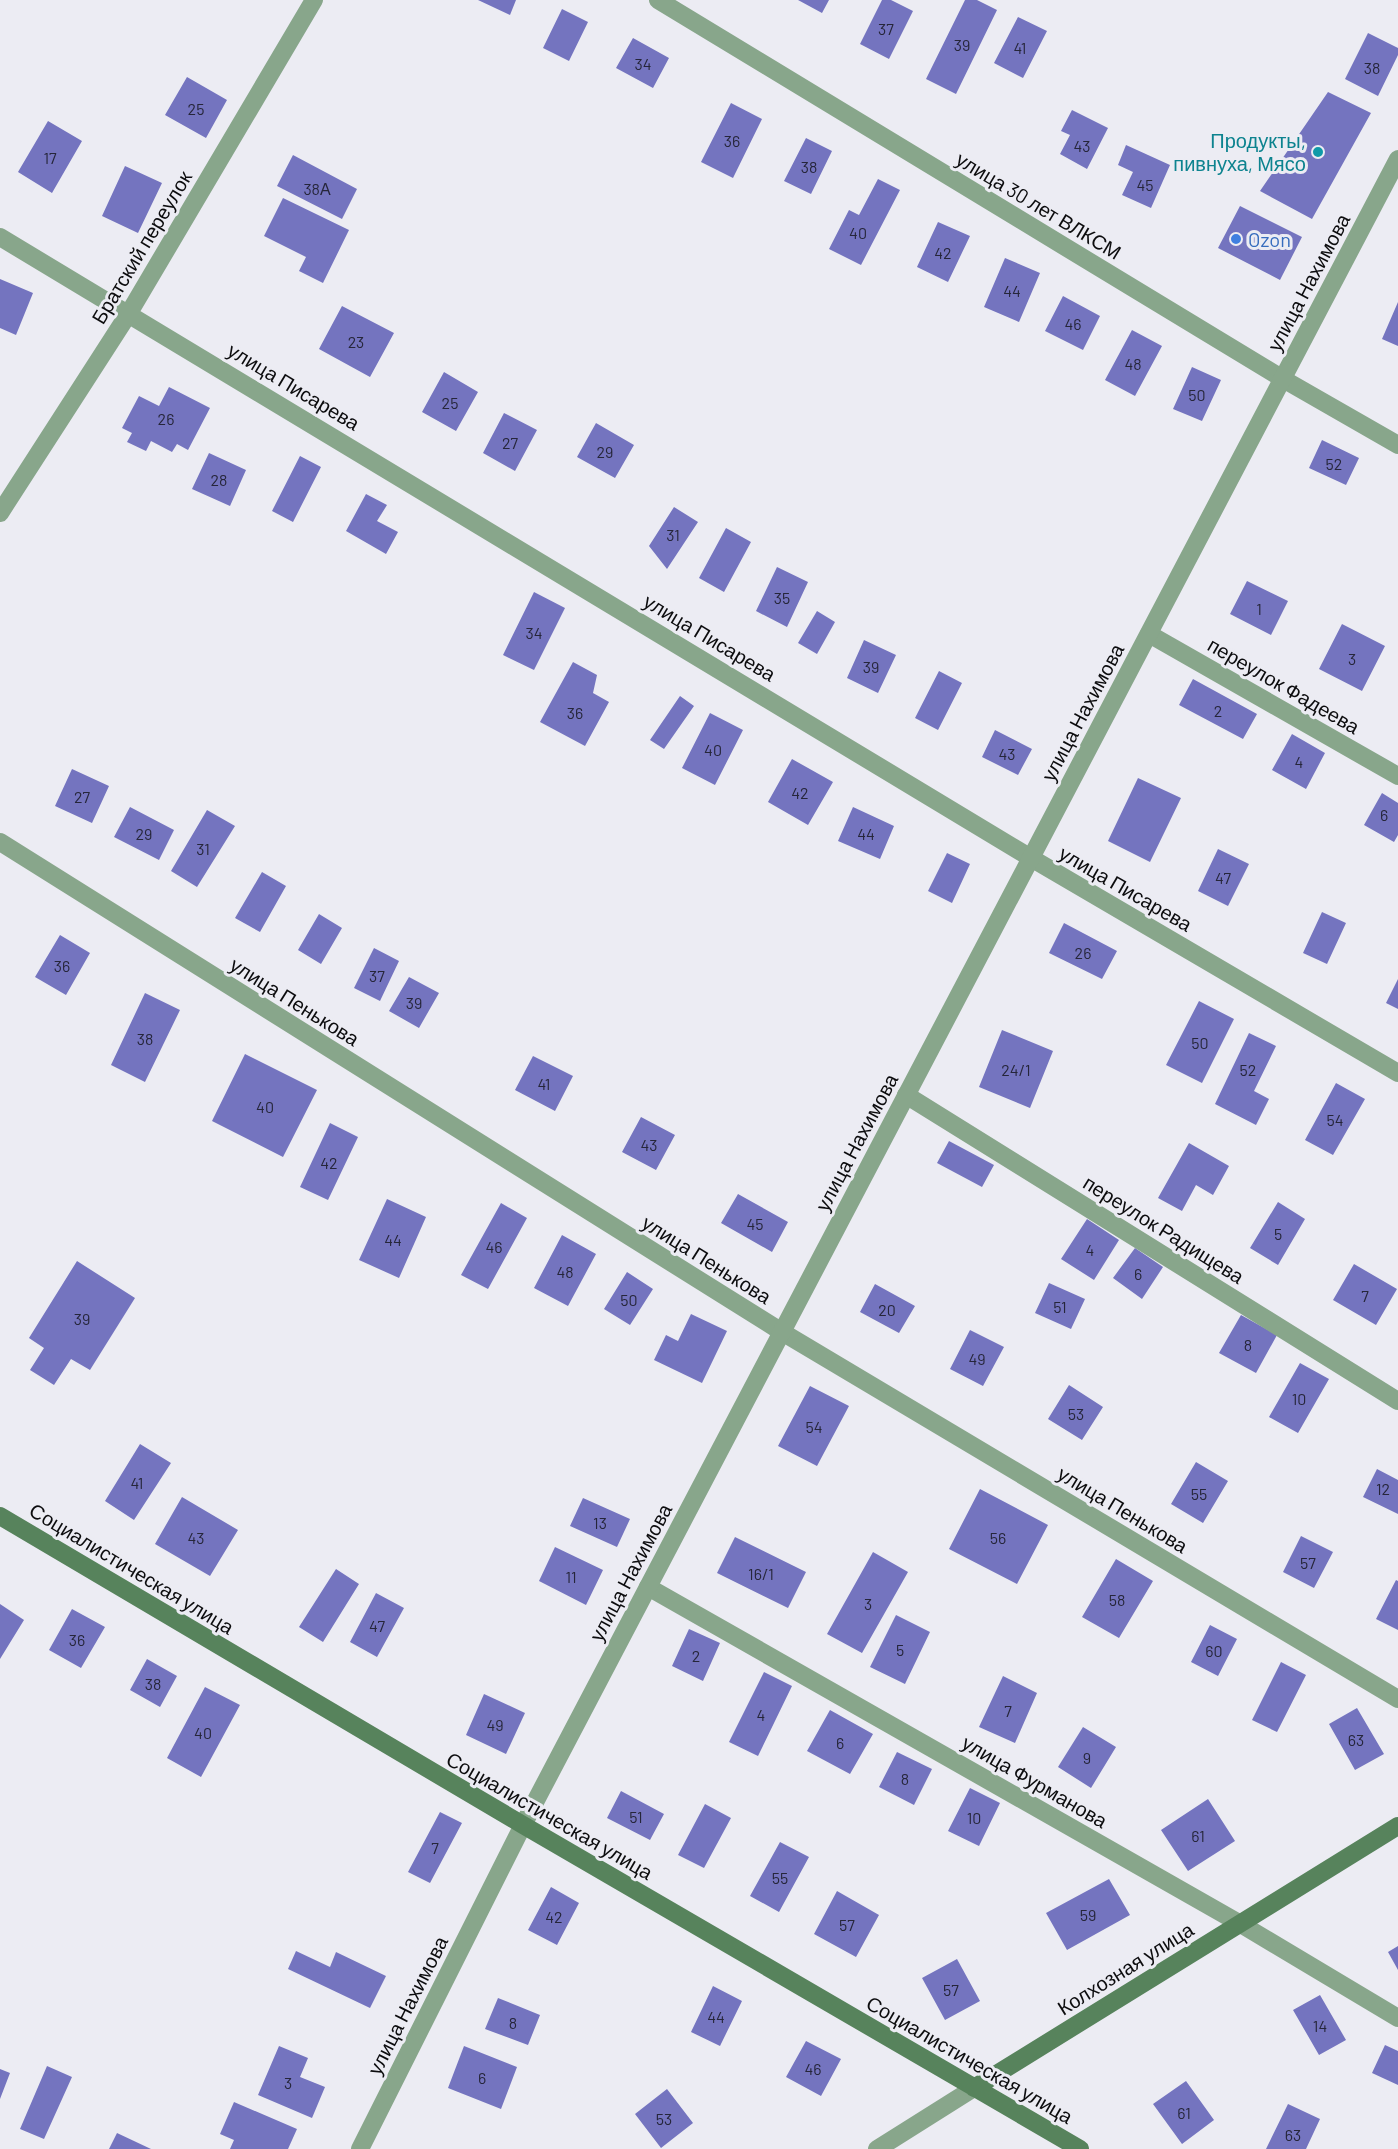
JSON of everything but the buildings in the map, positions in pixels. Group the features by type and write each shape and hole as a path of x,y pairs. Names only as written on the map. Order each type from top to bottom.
{"main road":[{"name":"Социалистическая улица","path":"0,1516 523,1825 1080,2149"},
{"name":"Колхозная улица","path":"974,2088 1398,1826"}],"street":[{"name":"Братский переулок","path":"0,513 129,313 314,0"},
{"name":"улица 30 лет ВЛКСМ","path":"658,0 1282,379 1398,445"},
{"name":"улица Нахимова","path":"360,2149 523,1825 1398,159"},
{"name":"улица Писарева","path":"0,237 1031,858 1398,1073"},
{"name":"переулок Фадеева","path":"1149,634 1398,776"},
{"name":"улица Пенькова","path":"0,842 782,1332 1398,1699"},
{"name":"переулок Радищева","path":"906,1095 1398,1401"},
{"name":"улица Фурманова","path":"648,1587 1239,1923 1398,2018"},
{"name":"Колхозная улица","path":"877,2149 974,2088"}],"place":[{"name":"Продукты, пивнуха, Мясо","path":"1318,152"},
{"name":"Ozon","path":"1236,239"}]}
